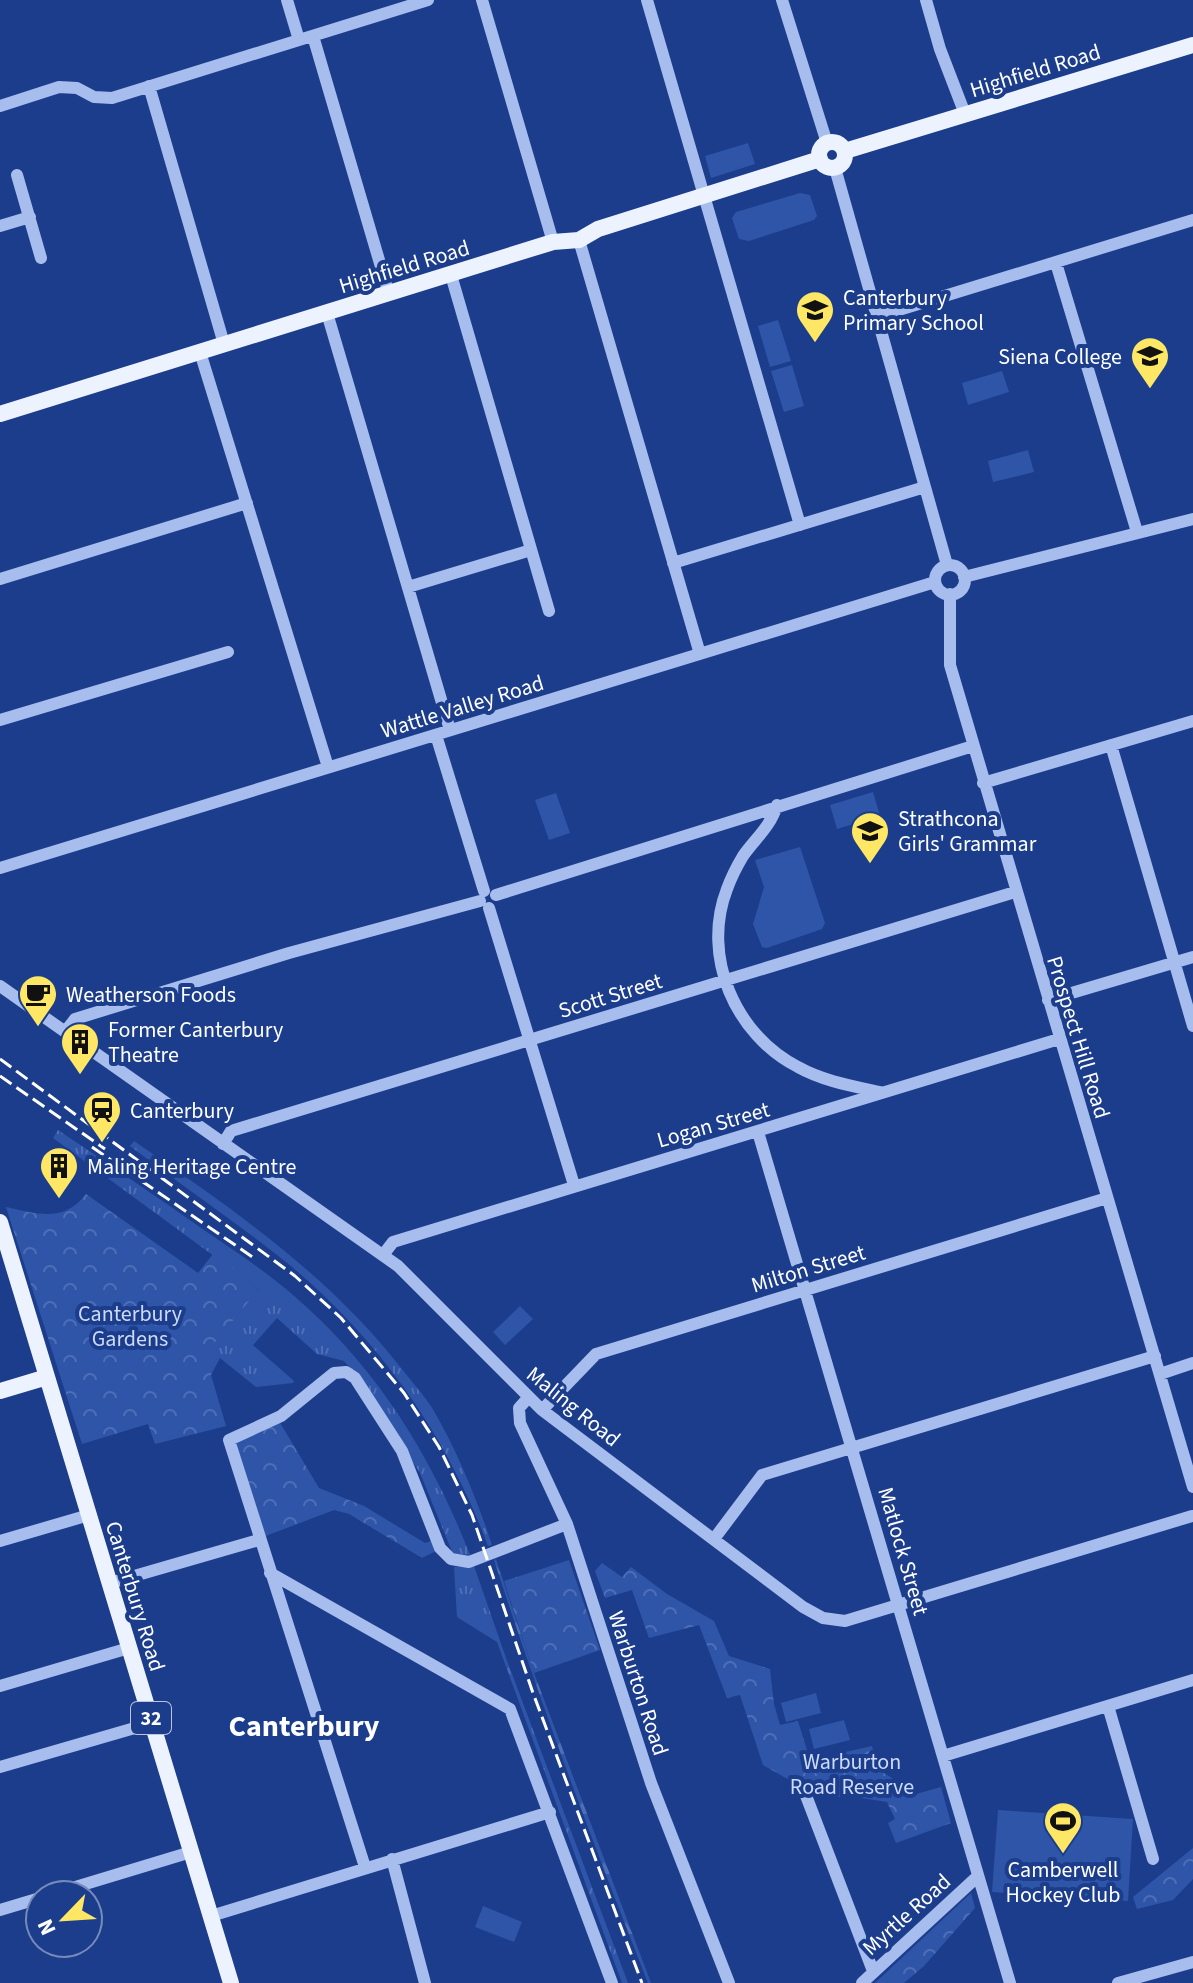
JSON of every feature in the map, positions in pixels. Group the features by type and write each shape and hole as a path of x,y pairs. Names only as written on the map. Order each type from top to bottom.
{"main road":[{"name":"Highfield Road","path":"845,151 1193,45"},
{"path":"827,143 838,144 845,151 843,162 835,168 826,167 820,159 820,149 827,143"},
{"name":"Highfield Road","path":"0,414 553,242 579,240 598,229 820,159"},
{"name":"Canterbury Road","path":"0,1222 231,1983"},
{"path":"0,1391 47,1377"}],"street":[{"path":"287,0 299,40"},
{"path":"0,106 59,87 77,88 94,97 112,98 428,0"},
{"path":"482,0 553,242"},
{"path":"647,0 800,525"},
{"path":"782,0 827,143"},
{"path":"926,0 940,49 965,114"},
{"path":"313,36 389,294"},
{"path":"149,86 224,344"},
{"path":"835,168 947,565"},
{"path":"17,175 41,258"},
{"path":"0,226 30,217"},
{"path":"876,317 1193,220"},
{"path":"579,240 700,654"},
{"path":"1056,263 1137,532"},
{"path":"451,275 549,611"},
{"path":"327,313 450,730"},
{"path":"200,352 328,767"},
{"path":"673,563 925,487"},
{"path":"0,579 247,503"},
{"path":"964,577 1137,532 1192,523"},
{"path":"408,587 531,550"},
{"path":"947,565 957,567 964,577 961,588 950,594 941,592 935,582 939,569 947,565"},
{"name":"Wattle Valley Road","path":"0,868 935,582"},
{"name":"Prospect Hill Road","path":"950,594 950,665 1193,1487"},
{"path":"0,720 228,652"},
{"path":"983,783 1193,721"},
{"path":"436,735 574,1185"},
{"path":"1111,745 1193,1026"},
{"path":"65,1032 75,1019 289,953 487,899 777,805 973,746"},
{"path":"777,805 773,819 742,858 726,890 719,917 719,944 725,981 732,1000 755,1037 795,1066 837,1082 883,1093"},
{"name":"Scott Street","path":"223,1144 231,1131 1015,892"},
{"path":"1048,1000 1193,957"},
{"name":"Maling Road","path":"0,986 398,1266 542,1410 803,1607 823,1618 845,1621 1192,1517"},
{"name":"Logan Street","path":"383,1255 393,1242 1059,1039"},
{"path":"837,1082 845,1093 841,1106"},
{"name":"Matlock Street","path":"758,1132 1010,1983"},
{"name":"Milton Street","path":"542,1410 596,1354 1107,1198"},
{"path":"714,1539 762,1475 1155,1356"},
{"path":"1160,1374 1193,1363"},
{"path":"365,1867 229,1440 281,1416 334,1373 346,1372 355,1378 402,1451 440,1548 451,1559 469,1562 567,1524"},
{"name":"Warburton Road","path":"528,1398 519,1408 520,1423 567,1524 651,1783 729,1983"},
{"path":"1192,1517 1193,1509"},
{"path":"0,1541 89,1515"},
{"path":"110,1583 259,1540"},
{"path":"270,1573 510,1709 612,1983"},
{"path":"0,1686 129,1648"},
{"path":"943,1756 1193,1680"},
{"path":"1108,1706 1153,1859"},
{"path":"0,1767 152,1723"},
{"path":"805,1793 873,1971"},
{"path":"211,1916 550,1812"},
{"path":"102,1879 191,1852"},
{"path":"392,1859 425,1983"},
{"name":"Myrtle Road","path":"862,1983 978,1876"},
{"path":"0,1910 24,1903"},
{"path":"1118,1983 1193,1962"}],"green space":[{"path":"748,143 755,164 711,178 705,156"},
{"path":"800,193 810,195 817,216 814,220 749,241 739,239 732,218 736,212"},
{"path":"778,320 791,361 770,367 758,326"},
{"path":"792,365 804,406 784,412 771,371"},
{"path":"1002,371 1009,392 968,405 962,383"},
{"path":"1028,450 1034,472 993,482 988,461"},
{"path":"873,792 880,816 837,829 830,805"},
{"path":"556,793 570,833 549,840 535,800"},
{"path":"800,847 825,923 822,929 762,947 753,924 764,887 755,860"},
{"path":"58,1130 261,1269 323,1322 398,1414 438,1482 470,1555 453,1554 420,1473 344,1361 317,1354 277,1318 253,1345 293,1383 256,1387 220,1358 210,1347 259,1289 53,1138"},
{"path":"134,1141 276,1244 373,1334 431,1406 465,1474 492,1545 488,1546 472,1506 432,1429 408,1393 354,1326 291,1266 130,1146"},
{"name":"Canterbury Gardens","path":"86,1194 198,1273 213,1254 259,1289 211,1347 220,1358 211,1375 226,1426 155,1444 148,1424 82,1444 6,1207 40,1214 59,1213 78,1203"},
{"path":"520,1306 533,1319 505,1345 493,1332"},
{"path":"279,1421 319,1488 364,1506 425,1543 431,1541 436,1551 422,1558 349,1514 334,1510 263,1537 235,1443"},
{"path":"494,1560 534,1673 651,1983 648,1983 568,1773"},
{"path":"569,1560 600,1650 534,1673 504,1581"},
{"name":"Warburton Road Reserve","path":"602,1563 622,1577 631,1567 667,1594 714,1621 729,1656 770,1669 780,1725 798,1721 810,1760 872,1746 878,1769 916,1794 941,1787 951,1823 896,1843 888,1823 895,1819 887,1802 855,1797 819,1797 763,1765 740,1695 727,1698 699,1625 649,1638 632,1590 605,1598 595,1571"},
{"path":"474,1566 628,1983 622,1983 497,1642 457,1617 454,1567"},
{"path":"816,1693 821,1713 786,1722 781,1703"},
{"path":"844,1720 850,1740 814,1749 809,1729"},
{"name":"Camberwell Hockey Club","path":"998,1810 1133,1819 1128,1901 992,1892"},
{"path":"1193,1848 1193,1879 1173,1900 1137,1909 1133,1897"},
{"path":"971,1893 975,1908 924,1966 904,1983 875,1983"},
{"path":"483,1906 522,1922 514,1942 475,1927"}],"railway":[{"path":"0,1059 295,1276 341,1318 404,1393 439,1447 472,1515 533,1693 642,1983"},
{"path":"0,1076 105,1149"},
{"path":"92,1147 254,1258"}],"place":[{"name":"Canterbury Primary School","path":"815,344"},
{"name":"Siena College","path":"1150,390"},
{"name":"Strathcona Girls' Grammar","path":"870,865"},
{"name":"Weatherson Foods","path":"38,1028"},
{"name":"Former Canterbury Theatre","path":"80,1076"},
{"name":"Canterbury","path":"102,1144"},
{"name":"Maling Heritage Centre","path":"59,1200"},
{"name":"Camberwell Hockey Club","path":"1063,1855"}],"district":[{"name":"Canterbury","path":"304,1726"}]}
